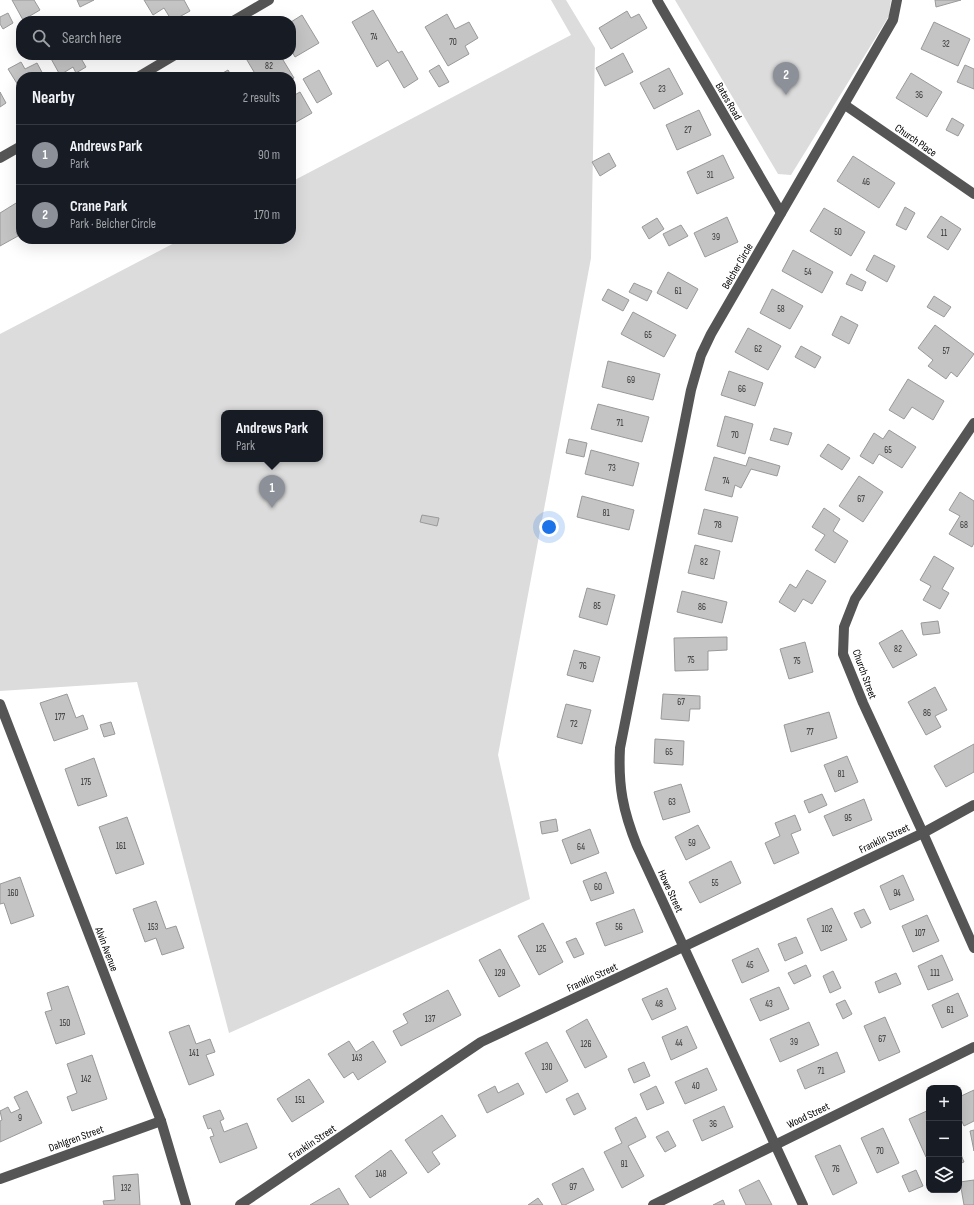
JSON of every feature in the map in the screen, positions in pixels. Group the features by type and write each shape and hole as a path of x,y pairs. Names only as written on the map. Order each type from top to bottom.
{"street":[{"path":"242,16 269,0"},
{"name":"Bates Road","path":"657,0 781,214"},
{"name":"Belcher Circle","path":"656,567 691,390 701,355 711,334 893,20 897,0"},
{"path":"146,72 167,60"},
{"name":"Church Place","path":"845,105 974,194"},
{"path":"0,158 16,149"},
{"name":"Church Street","path":"974,423 855,599 844,627 843,654 863,704 974,948"},
{"name":"Howe Street","path":"656,567 620,748 620,784 627,822 683,947 803,1205"},
{"name":"Alvin Avenue","path":"0,704 161,1121 186,1205"},
{"name":"Franklin Street","path":"240,1205 481,1042 923,833 974,805"},
{"name":"Wood Street","path":"653,1205 974,1047"},
{"name":"Dahlgren Street","path":"0,1179 161,1121"}],"shaded area":[{"path":"551,0 566,0 595,48 591,258 498,755 530,899 229,1033 137,682 0,691 0,334 172,244 296,244 296,179 571,35"},
{"path":"675,0 891,0 889,16 791,175 778,174"}],"building":[{"path":"12,0 34,0 40,10 30,16 21,16"},
{"path":"77,0 94,0 80,7"},
{"path":"144,0 184,0 190,11 181,16 169,16 164,8 153,15"},
{"path":"935,0 961,0 936,7"},
{"path":"373,10 398,53 402,51 418,79 404,88 388,60 377,67 352,22"},
{"path":"627,11 631,18 639,14 647,28 611,49 599,28"},
{"path":"8,13 13,23 3,29 0,24 0,17"},
{"path":"447,14 455,29 469,22 478,38 465,46 469,54 448,66 425,27"},
{"path":"302,15 319,43 296,56 296,19"},
{"path":"934,22 970,39 958,66 921,49"},
{"path":"623,53 633,72 605,86 596,68"},
{"path":"52,60 82,60 86,67 78,72 76,72 73,67 65,72 58,72"},
{"path":"247,60 283,60 290,72 254,72"},
{"path":"21,62 25,69 37,63 42,72 16,72 16,82 8,69"},
{"path":"439,65 449,82 439,87 429,71"},
{"path":"965,65 974,69 974,89 957,82"},
{"path":"669,68 683,94 654,109 640,83"},
{"path":"319,70 332,94 317,103 303,79"},
{"path":"911,73 942,92 927,117 896,98"},
{"path":"0,92 6,103 0,107"},
{"path":"300,92 312,113 296,122 296,94"},
{"path":"699,110 711,135 677,150 666,125"},
{"path":"952,118 964,125 958,136 946,130"},
{"path":"609,153 616,166 600,176 592,162"},
{"path":"723,155 734,178 697,194 687,172"},
{"path":"853,156 895,183 879,208 837,181"},
{"path":"16,203 16,237 0,246 0,213"},
{"path":"905,207 915,213 906,230 896,225"},
{"path":"824,208 865,232 851,256 810,231"},
{"path":"941,216 961,229 948,250 927,237"},
{"path":"727,217 738,242 705,257 694,233"},
{"path":"657,218 664,229 649,239 642,227"},
{"path":"681,225 688,236 669,246 663,234"},
{"path":"793,250 833,272 822,293 782,271"},
{"path":"874,255 895,266 887,282 866,270"},
{"path":"668,272 698,289 687,309 657,293"},
{"path":"851,274 866,282 862,291 846,284"},
{"path":"634,283 652,291 647,301 629,292"},
{"path":"608,289 629,300 623,311 602,300"},
{"path":"772,289 803,306 790,329 760,313"},
{"path":"934,296 951,307 944,317 927,307"},
{"path":"633,312 676,335 664,357 621,334"},
{"path":"841,316 858,325 849,344 832,335"},
{"path":"935,325 974,354 957,377 951,372 946,379 928,366 933,360 918,348"},
{"path":"748,328 781,346 768,370 735,352"},
{"path":"801,346 821,357 815,368 795,357"},
{"path":"608,361 660,374 653,400 602,387"},
{"path":"729,371 763,383 755,406 721,395"},
{"path":"908,379 944,401 933,420 912,407 904,419 889,410"},
{"path":"598,404 649,417 642,442 591,429"},
{"path":"725,416 753,424 745,454 717,446"},
{"path":"774,428 792,433 788,445 770,440"},
{"path":"889,430 916,447 902,468 879,454 873,464 860,456 874,433 883,439"},
{"path":"569,439 587,443 584,457 566,453"},
{"path":"828,444 850,458 842,470 820,456"},
{"path":"591,450 639,463 633,486 585,474"},
{"path":"714,457 746,466 749,457 780,466 777,476 751,469 741,488 735,485 732,497 705,490"},
{"path":"859,476 883,492 863,522 839,506"},
{"path":"960,492 974,501 974,543 972,547 949,534 960,516 949,510"},
{"path":"582,496 634,510 629,530 577,517"},
{"path":"824,508 840,519 833,531 848,541 835,563 815,550 825,535 812,527"},
{"path":"704,509 738,517 732,542 698,534"},
{"path":"422,515 439,518 437,526 420,522"},
{"path":"695,545 720,551 714,579 688,573"},
{"path":"934,556 954,568 942,589 949,593 940,609 923,600 931,586 920,580"},
{"path":"807,570 826,581 812,604 803,599 795,612 779,602 790,584 796,588"},
{"path":"587,588 615,595 607,625 579,617"},
{"path":"682,591 727,602 722,623 677,612"},
{"path":"938,621 940,633 923,635 921,623"},
{"path":"902,630 917,655 893,668 879,643"},
{"path":"727,637 727,650 708,651 708,670 675,671 674,638"},
{"path":"805,642 813,672 789,679 780,649"},
{"path":"574,650 600,657 593,682 567,675"},
{"path":"935,687 947,710 935,716 941,727 926,735 908,702"},
{"path":"67,694 76,718 83,715 88,729 54,741 40,703"},
{"path":"663,694 700,696 700,709 690,709 689,721 661,719"},
{"path":"566,704 591,710 582,744 557,737"},
{"path":"829,712 837,738 791,752 784,725"},
{"path":"111,722 115,734 104,737 100,725"},
{"path":"655,739 684,741 683,765 654,763"},
{"path":"974,744 974,772 946,787 934,766"},
{"path":"847,756 858,782 835,792 824,765"},
{"path":"94,758 107,796 78,806 65,769"},
{"path":"681,784 690,812 663,820 654,792"},
{"path":"822,794 827,805 809,813 804,801"},
{"path":"864,799 872,820 833,836 824,816"},
{"path":"795,815 801,830 791,834 799,853 774,864 765,843 780,836 775,823"},
{"path":"127,817 144,864 116,874 99,827"},
{"path":"556,819 558,831 542,834 540,822"},
{"path":"698,825 710,848 686,860 675,837"},
{"path":"590,829 599,853 571,864 562,840"},
{"path":"731,861 741,883 700,903 689,882"},
{"path":"606,872 614,893 591,901 583,881"},
{"path":"903,875 914,900 890,910 880,886"},
{"path":"20,877 34,916 11,924 4,903 0,904 0,884"},
{"path":"156,901 166,929 176,926 184,948 162,955 156,938 145,942 133,909"},
{"path":"832,908 847,940 821,951 807,919"},
{"path":"634,909 643,932 605,946 596,923"},
{"path":"864,909 871,923 861,928 854,913"},
{"path":"927,915 939,941 913,952 902,926"},
{"path":"543,923 563,962 539,975 518,936"},
{"path":"796,937 803,953 785,961 778,944"},
{"path":"576,938 584,954 574,958 566,942"},
{"path":"758,948 769,971 742,983 732,960"},
{"path":"500,949 520,986 499,997 479,960"},
{"path":"942,955 953,980 928,990 918,966"},
{"path":"806,965 811,976 794,984 788,973"},
{"path":"833,971 841,988 830,993 823,976"},
{"path":"896,973 901,984 879,993 875,982"},
{"path":"68,986 85,1034 56,1044 45,1012 52,1010 47,993"},
{"path":"779,987 789,1009 760,1021 750,999"},
{"path":"667,988 676,1009 652,1020 642,999"},
{"path":"448,990 461,1015 401,1046 393,1031 408,1023 403,1014"},
{"path":"958,993 968,1016 942,1028 932,1005"},
{"path":"845,1000 852,1014 843,1019 836,1004"},
{"path":"885,1017 900,1052 879,1061 864,1026"},
{"path":"587,1019 607,1057 585,1068 566,1031"},
{"path":"809,1022 819,1045 780,1062 770,1039"},
{"path":"189,1025 196,1044 210,1039 215,1052 206,1055 214,1075 189,1085 169,1032"},
{"path":"687,1026 697,1048 671,1060 662,1037"},
{"path":"349,1041 356,1052 373,1041 386,1062 358,1080 353,1072 344,1078 328,1054"},
{"path":"547,1042 568,1081 546,1093 525,1053"},
{"path":"837,1052 845,1072 805,1089 797,1070"},
{"path":"92,1055 107,1099 72,1111 67,1097 77,1093 67,1064"},
{"path":"644,1062 650,1076 634,1083 628,1069"},
{"path":"707,1068 717,1090 685,1104 675,1082"},
{"path":"309,1079 324,1102 292,1122 277,1099"},
{"path":"518,1083 524,1094 487,1113 478,1095 495,1086 498,1093"},
{"path":"656,1086 664,1103 647,1110 640,1094"},
{"path":"974,1090 974,1121 964,1126 962,1122 962,1096"},
{"path":"27,1091 42,1123 0,1142 0,1121 2,1120 0,1111 8,1107 11,1113 20,1109 14,1097"},
{"path":"578,1093 586,1109 574,1115 566,1099"},
{"path":"724,1106 733,1127 702,1141 693,1120"},
{"path":"220,1110 224,1119 220,1121 224,1132 247,1123 257,1148 220,1163 210,1137 214,1136 211,1128 208,1129 203,1116"},
{"path":"926,1111 926,1157 909,1119"},
{"path":"442,1115 456,1136 432,1152 440,1164 428,1173 405,1140"},
{"path":"636,1117 646,1137 628,1146 644,1176 622,1188 604,1152 622,1143 615,1128"},
{"path":"883,1128 899,1163 877,1173 861,1138"},
{"path":"974,1130 974,1151 970,1131"},
{"path":"668,1131 676,1146 665,1152 656,1137"},
{"path":"840,1145 857,1183 833,1195 815,1156"},
{"path":"391,1150 407,1173 370,1198 355,1176"},
{"path":"583,1168 594,1190 565,1205 562,1205 552,1184"},
{"path":"916,1170 923,1186 909,1192 902,1176"},
{"path":"138,1174 140,1205 104,1205 103,1201 115,1200 113,1176"},
{"path":"759,1180 772,1205 746,1205 739,1190"},
{"path":"974,1180 974,1205 964,1205 962,1182"},
{"path":"339,1188 349,1205 310,1205"},
{"path":"538,1198 543,1205 528,1205"},
{"path":"723,1200 725,1205 713,1205"}],"place":[{"name":"Crane Park","path":"786,95"},
{"name":"Andrews Park","path":"272,508"}]}
